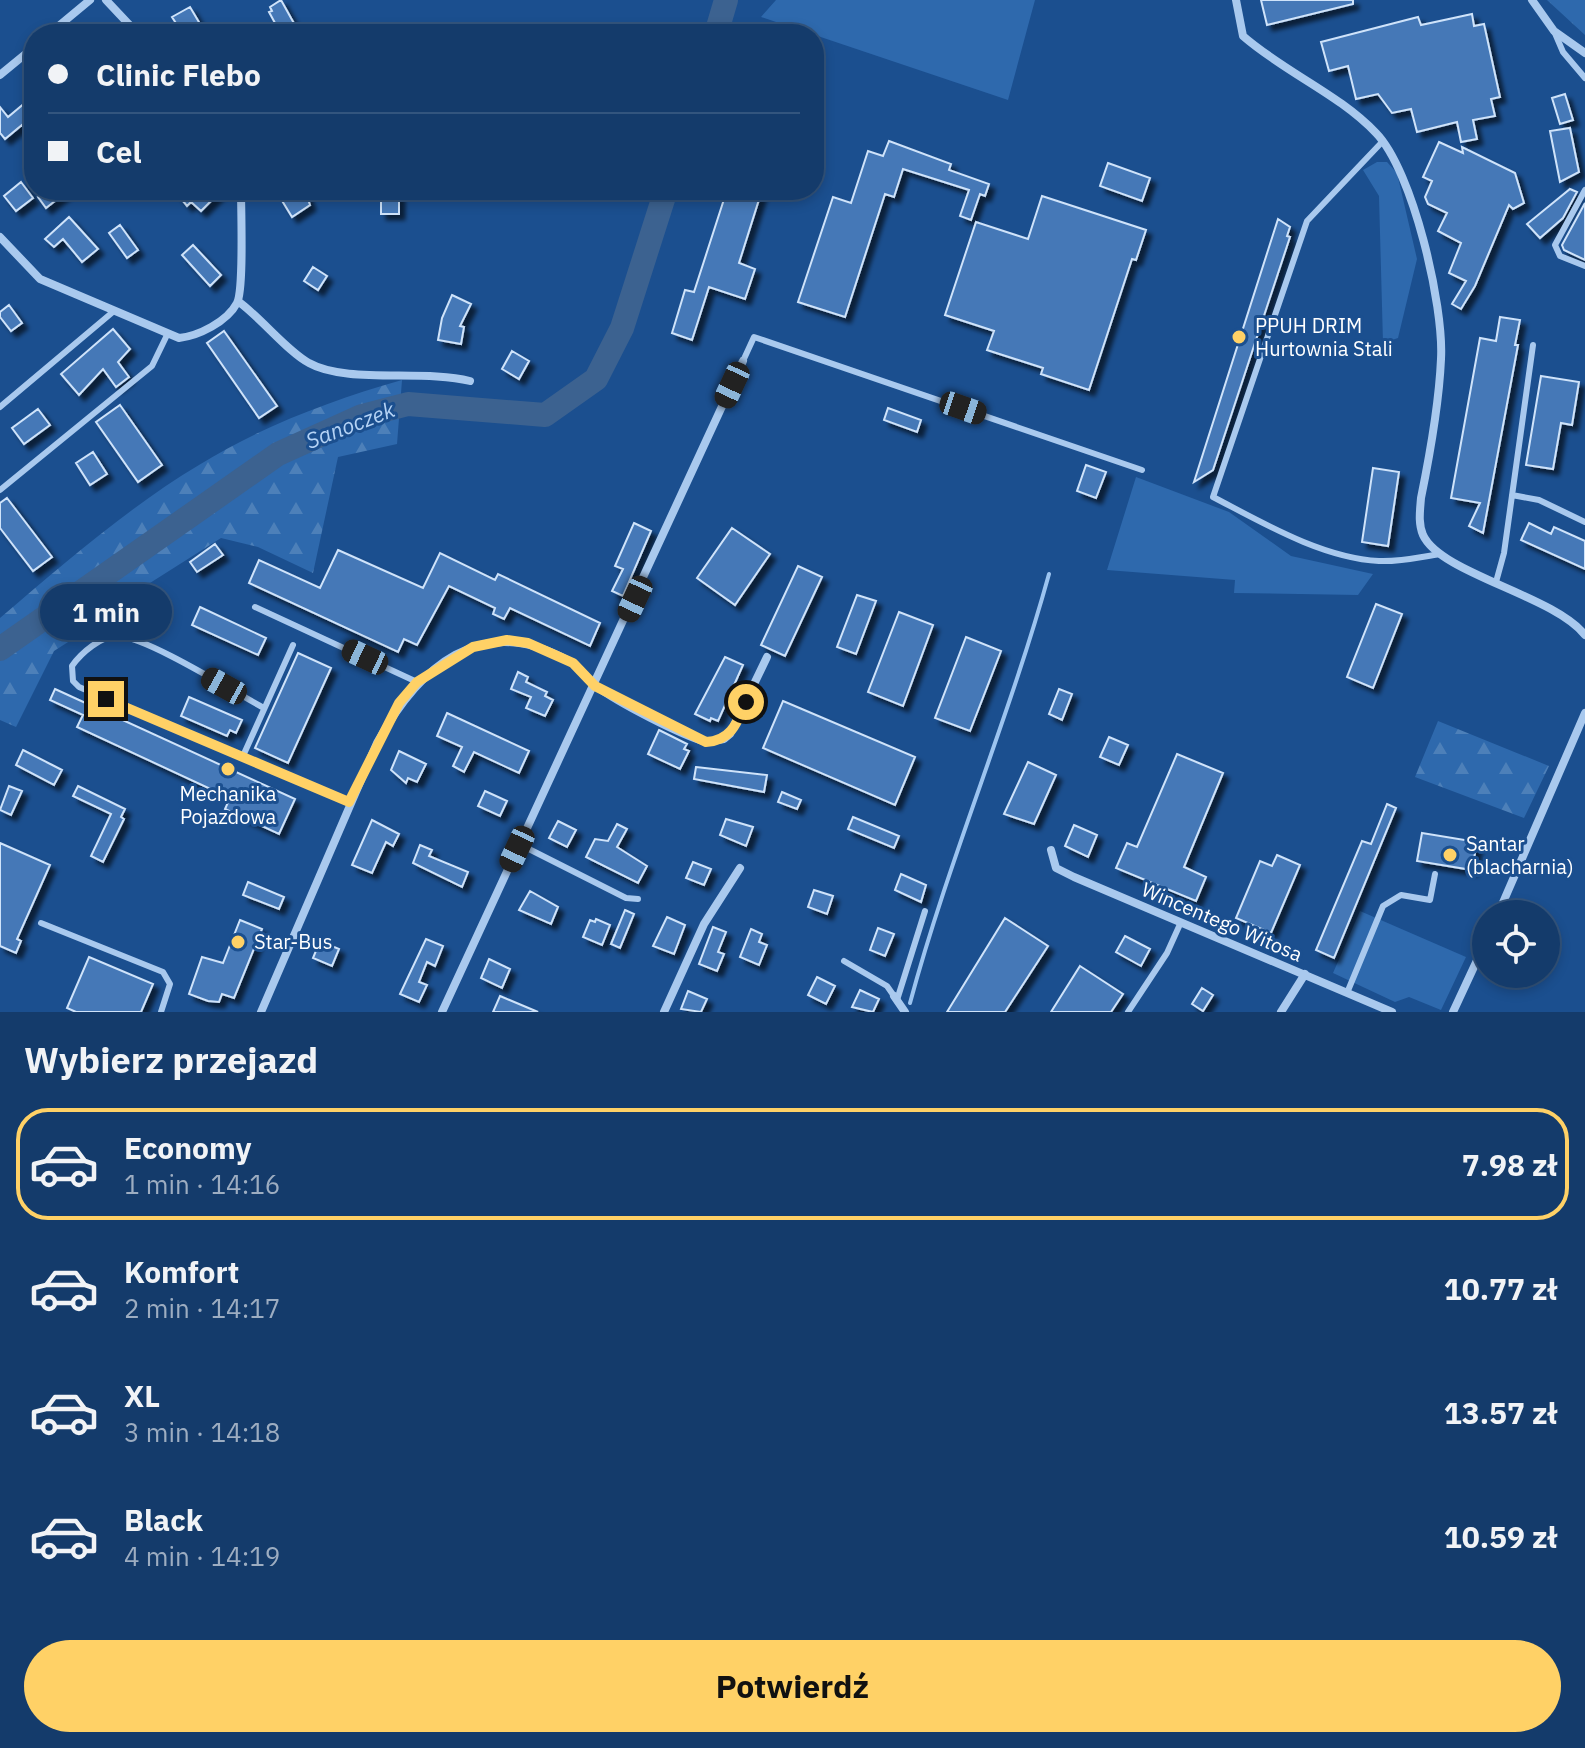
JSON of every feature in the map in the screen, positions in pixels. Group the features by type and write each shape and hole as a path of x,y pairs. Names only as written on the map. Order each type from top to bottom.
{"street":[{"path":"61,24 90,0"},
{"path":"106,0 129,24"},
{"path":"1236,0 1243,36 1351,113 1383,141 1404,177 1440,325 1441,360 1419,520 1429,544 1440,554 1552,610 1585,635"},
{"path":"1532,0 1554,31 1585,53"},
{"path":"0,75 24,55"},
{"path":"0,237 40,279 179,338 193,336 226,316 239,302 241,200"},
{"path":"239,302 309,363 338,372 443,374 470,381"},
{"path":"442,1012 743,361"},
{"path":"261,1012 349,802 399,703 417,682 473,647 507,640 528,643 573,663 595,686 696,739 716,742 724,739 736,724 767,657"},
{"path":"1504,900 1582,728 1585,713"},
{"name":"Wincentego Witosa","path":"1051,850 1056,868 1392,1012"},
{"path":"664,1012 697,937 740,868"},
{"path":"1453,1012 1472,972"},
{"path":"1281,1012 1305,974"},
{"path":"896,998 905,1012"}],"lane":[{"path":"1554,31 1563,52 1585,78"},
{"path":"1383,141 1307,221 1213,497 1294,536 1353,557 1402,560 1440,554"},
{"path":"1585,190 1555,245 1560,256 1585,266"},
{"path":"0,407 114,311"},
{"path":"0,490 152,366 168,333"},
{"path":"743,361 754,337 1142,470"},
{"path":"1496,582 1533,345"},
{"path":"1512,495 1539,500 1585,522"},
{"path":"255,607 417,682"},
{"path":"264,708 180,662 120,636 105,639 85,651 72,666 73,681 79,687 349,802"},
{"path":"243,756 293,645"},
{"path":"519,844 626,898 638,899"},
{"path":"1347,993 1383,906 1401,895 1430,900 1435,874"},
{"path":"896,998 925,911"},
{"path":"1128,1012 1167,953 1181,922"},
{"path":"41,923 163,972 170,984 161,1012"},
{"path":"844,961 887,986 896,998"}],"green space":[{"path":"776,0 1035,0 1008,100 824,38 824,24 782,24 761,17"},
{"path":"1547,0 1585,0 1585,35"},
{"path":"1377,162 1387,162 1397,173 1417,259 1398,338 1383,343 1379,196 1363,170"},
{"path":"402,380 397,444 338,457 313,573 258,547 221,538 131,595 134,600 54,651 16,727 0,720 0,618 47,578 147,499 223,451 298,415"},
{"path":"1136,477 1229,512 1291,556 1373,574 1358,595 1234,593 1235,580 1107,570"},
{"path":"1438,721 1549,766 1524,818 1415,777"},
{"path":"1360,911 1466,957 1441,1010 1409,997 1395,1002 1333,973"}],"building":[{"path":"281,0 294,24 276,24 269,12 272,11 270,7"},
{"path":"1261,0 1353,0 1353,4 1267,25"},
{"path":"190,7 200,24 177,24 172,17"},
{"path":"1472,14 1474,26 1484,24 1500,97 1491,99 1495,116 1473,120 1477,139 1461,142 1457,122 1417,132 1411,109 1392,113 1378,94 1356,99 1348,66 1329,71 1321,42 1418,17 1421,25"},
{"path":"1565,94 1573,120 1560,124 1552,98"},
{"path":"24,104 24,127 22,125 5,139 0,133 0,107 8,117"},
{"path":"1570,128 1579,172 1560,182 1550,131"},
{"path":"889,141 951,164 949,170 989,184 985,196 980,194 971,220 960,216 969,190 903,169 894,197 885,194 845,317 798,302 833,197 851,203 868,151 883,156"},
{"path":"1439,142 1463,153 1462,147 1515,173 1524,203 1513,209 1509,205 1475,286 1461,309 1452,304 1466,281 1449,273 1461,243 1438,231 1447,213 1428,204 1425,197 1432,181 1423,177"},
{"path":"1108,163 1150,178 1142,201 1100,186"},
{"path":"21,182 24,200 30,200 16,211 4,196"},
{"path":"1570,189 1577,192 1563,218 1540,238 1527,224"},
{"path":"1042,196 1146,230 1136,260 1132,259 1089,390 1041,374 1043,368 987,350 994,331 945,315 976,222 1028,239"},
{"path":"40,200 56,200 46,208"},
{"path":"182,200 212,200 201,211 191,202 187,206"},
{"path":"282,200 308,200 310,205 292,217"},
{"path":"381,200 399,200 399,214 381,214"},
{"path":"724,200 759,200 739,263 755,269 745,299 709,287 692,340 672,333 685,290 694,292"},
{"path":"1585,203 1585,260 1564,250 1562,245"},
{"path":"69,217 98,249 82,262 63,239 54,247 45,239"},
{"path":"1278,219 1290,227 1287,236 1290,237 1213,470 1194,482"},
{"path":"120,225 138,250 127,258 109,233"},
{"path":"193,245 221,275 210,286 182,255"},
{"path":"313,267 327,276 318,290 304,281"},
{"path":"452,295 471,304 460,326 464,327 461,344 438,340 442,318"},
{"path":"9,305 22,323 11,331 0,317 0,312"},
{"path":"1500,317 1520,320 1483,533 1469,526 1480,503 1451,498 1480,338 1496,341"},
{"path":"113,329 130,349 118,362 129,377 116,387 103,369 79,395 61,374"},
{"path":"224,331 277,406 259,418 207,343"},
{"path":"512,351 529,361 519,379 502,369"},
{"path":"1541,376 1579,382 1572,425 1561,423 1553,469 1526,465"},
{"path":"120,405 162,465 138,482 96,422"},
{"path":"888,408 921,420 917,432 884,420"},
{"path":"38,409 50,425 24,444 12,428"},
{"path":"93,452 107,474 90,485 76,463"},
{"path":"1086,465 1106,472 1096,498 1077,491"},
{"path":"1373,468 1399,472 1388,546 1362,542"},
{"path":"7,498 52,557 33,571 0,528 0,503"},
{"path":"634,523 651,531 623,596 612,591 623,569 615,566"},
{"path":"1529,523 1551,534 1554,527 1585,541 1585,569 1521,540"},
{"path":"732,528 770,554 735,605 697,578"},
{"path":"215,544 223,555 197,572 190,562"},
{"path":"338,550 423,588 440,553 495,580 498,574 600,623 590,646 510,608 504,619 493,614 495,608 449,586 417,645 404,639 398,652 249,583 259,560 320,588"},
{"path":"798,566 822,577 785,656 761,645"},
{"path":"857,595 876,601 856,654 837,647"},
{"path":"1376,604 1402,614 1373,688 1347,677"},
{"path":"200,607 266,638 258,655 192,625"},
{"path":"899,612 933,625 903,706 868,692"},
{"path":"966,637 1001,651 970,731 935,718"},
{"path":"298,653 331,668 288,763 255,748"},
{"path":"725,657 743,665 718,721 711,718 710,721 695,714"},
{"path":"518,672 528,677 526,682 547,692 545,696 553,700 545,716 526,708 531,697 511,689"},
{"path":"55,689 295,799 279,834 225,809 230,798 77,727 83,715 50,700"},
{"path":"1059,689 1072,694 1062,720 1049,714"},
{"path":"189,697 242,720 236,733 230,730 227,736 181,716"},
{"path":"783,701 915,757 895,805 763,748"},
{"path":"447,713 529,751 519,773 474,752 464,772 453,766 462,747 437,736"},
{"path":"659,730 687,744 684,749 689,751 680,769 648,754"},
{"path":"1109,737 1128,745 1119,765 1100,757"},
{"path":"23,750 62,770 54,785 16,765"},
{"path":"399,751 426,764 417,782 408,778 406,783 391,770"},
{"path":"1177,754 1223,773 1184,867 1206,877 1196,901 1116,868 1127,843 1137,847"},
{"path":"1028,762 1056,775 1034,824 1004,814"},
{"path":"696,767 767,775 764,792 694,779"},
{"path":"9,786 22,791 11,815 0,810"},
{"path":"78,786 125,809 121,817 124,819 103,862 91,856 111,814 73,796"},
{"path":"485,791 507,801 500,816 478,806"},
{"path":"782,792 801,800 797,809 778,802"},
{"path":"1387,804 1396,808 1334,958 1316,950 1362,841 1371,844"},
{"path":"853,817 899,836 894,848 848,829"},
{"path":"726,819 753,827 746,846 720,835"},
{"path":"372,820 399,834 393,846 386,842 372,873 352,865"},
{"path":"558,821 576,830 567,847 549,838"},
{"path":"617,824 627,829 617,847 647,866 638,883 586,857 595,839 608,841"},
{"path":"1074,825 1097,835 1088,857 1065,846"},
{"path":"1422,833 1477,842 1472,870 1417,861"},
{"path":"0,843 50,865 17,939 21,941 16,953 0,946"},
{"path":"420,845 432,850 429,856 468,872 462,887 413,863"},
{"path":"1277,855 1300,865 1271,933 1236,918 1260,861 1272,866"},
{"path":"693,862 711,869 704,885 686,878"},
{"path":"901,874 926,885 921,902 895,890"},
{"path":"248,882 284,897 279,909 243,895"},
{"path":"814,890 833,896 827,914 808,907"},
{"path":"530,891 558,907 551,924 519,910"},
{"path":"625,910 634,914 620,948 611,944"},
{"path":"667,917 685,925 674,954 653,946"},
{"path":"1005,918 1048,946 1005,1012 947,1012"},
{"path":"596,919 610,925 602,945 583,937 590,920 595,922"},
{"path":"240,920 262,929 234,998 222,994 219,1002 189,994 202,957 223,963"},
{"path":"713,927 726,932 718,952 724,954 717,971 699,964"},
{"path":"878,928 894,934 885,956 870,950"},
{"path":"751,929 762,934 759,942 767,945 759,965 740,957"},
{"path":"1125,936 1150,949 1141,966 1116,952"},
{"path":"426,939 443,946 435,966 427,962 419,982 427,985 419,1002 400,994"},
{"path":"320,941 339,949 332,966 313,958"},
{"path":"89,957 153,984 141,1012 76,1012 67,1008"},
{"path":"489,959 510,969 502,988 481,978"},
{"path":"1080,966 1123,994 1111,1012 1051,1012"},
{"path":"817,977 835,986 826,1004 808,995"},
{"path":"1202,988 1213,995 1203,1011 1192,1004"},
{"path":"860,990 879,999 873,1012 852,1007"},
{"path":"688,991 707,999 701,1012 681,1009"},
{"path":"500,996 538,1012 493,1012"}],"waterway":[{"name":"Sanoczek","path":"719,24 726,0"},
{"name":"Sanoczek","path":"0,649 278,454 362,416 408,404 545,415 596,379 622,328 663,200"},
{"path":"910,1003 1049,574"}],"place":[{"name":"PPUH DRIM Hurtownia Stali","path":"1239,337"},
{"name":"Mechanika Pojazdowa","path":"228,769"},
{"name":"Santar (blacharnia)","path":"1450,855"},
{"name":"Star-Bus","path":"238,942"}],"route":[{"path":"106,699 349,802 399,703 417,682 473,647 507,640 528,643 555,654 573,663 595,686 706,742 716,742 730,734 746,702"}]}
